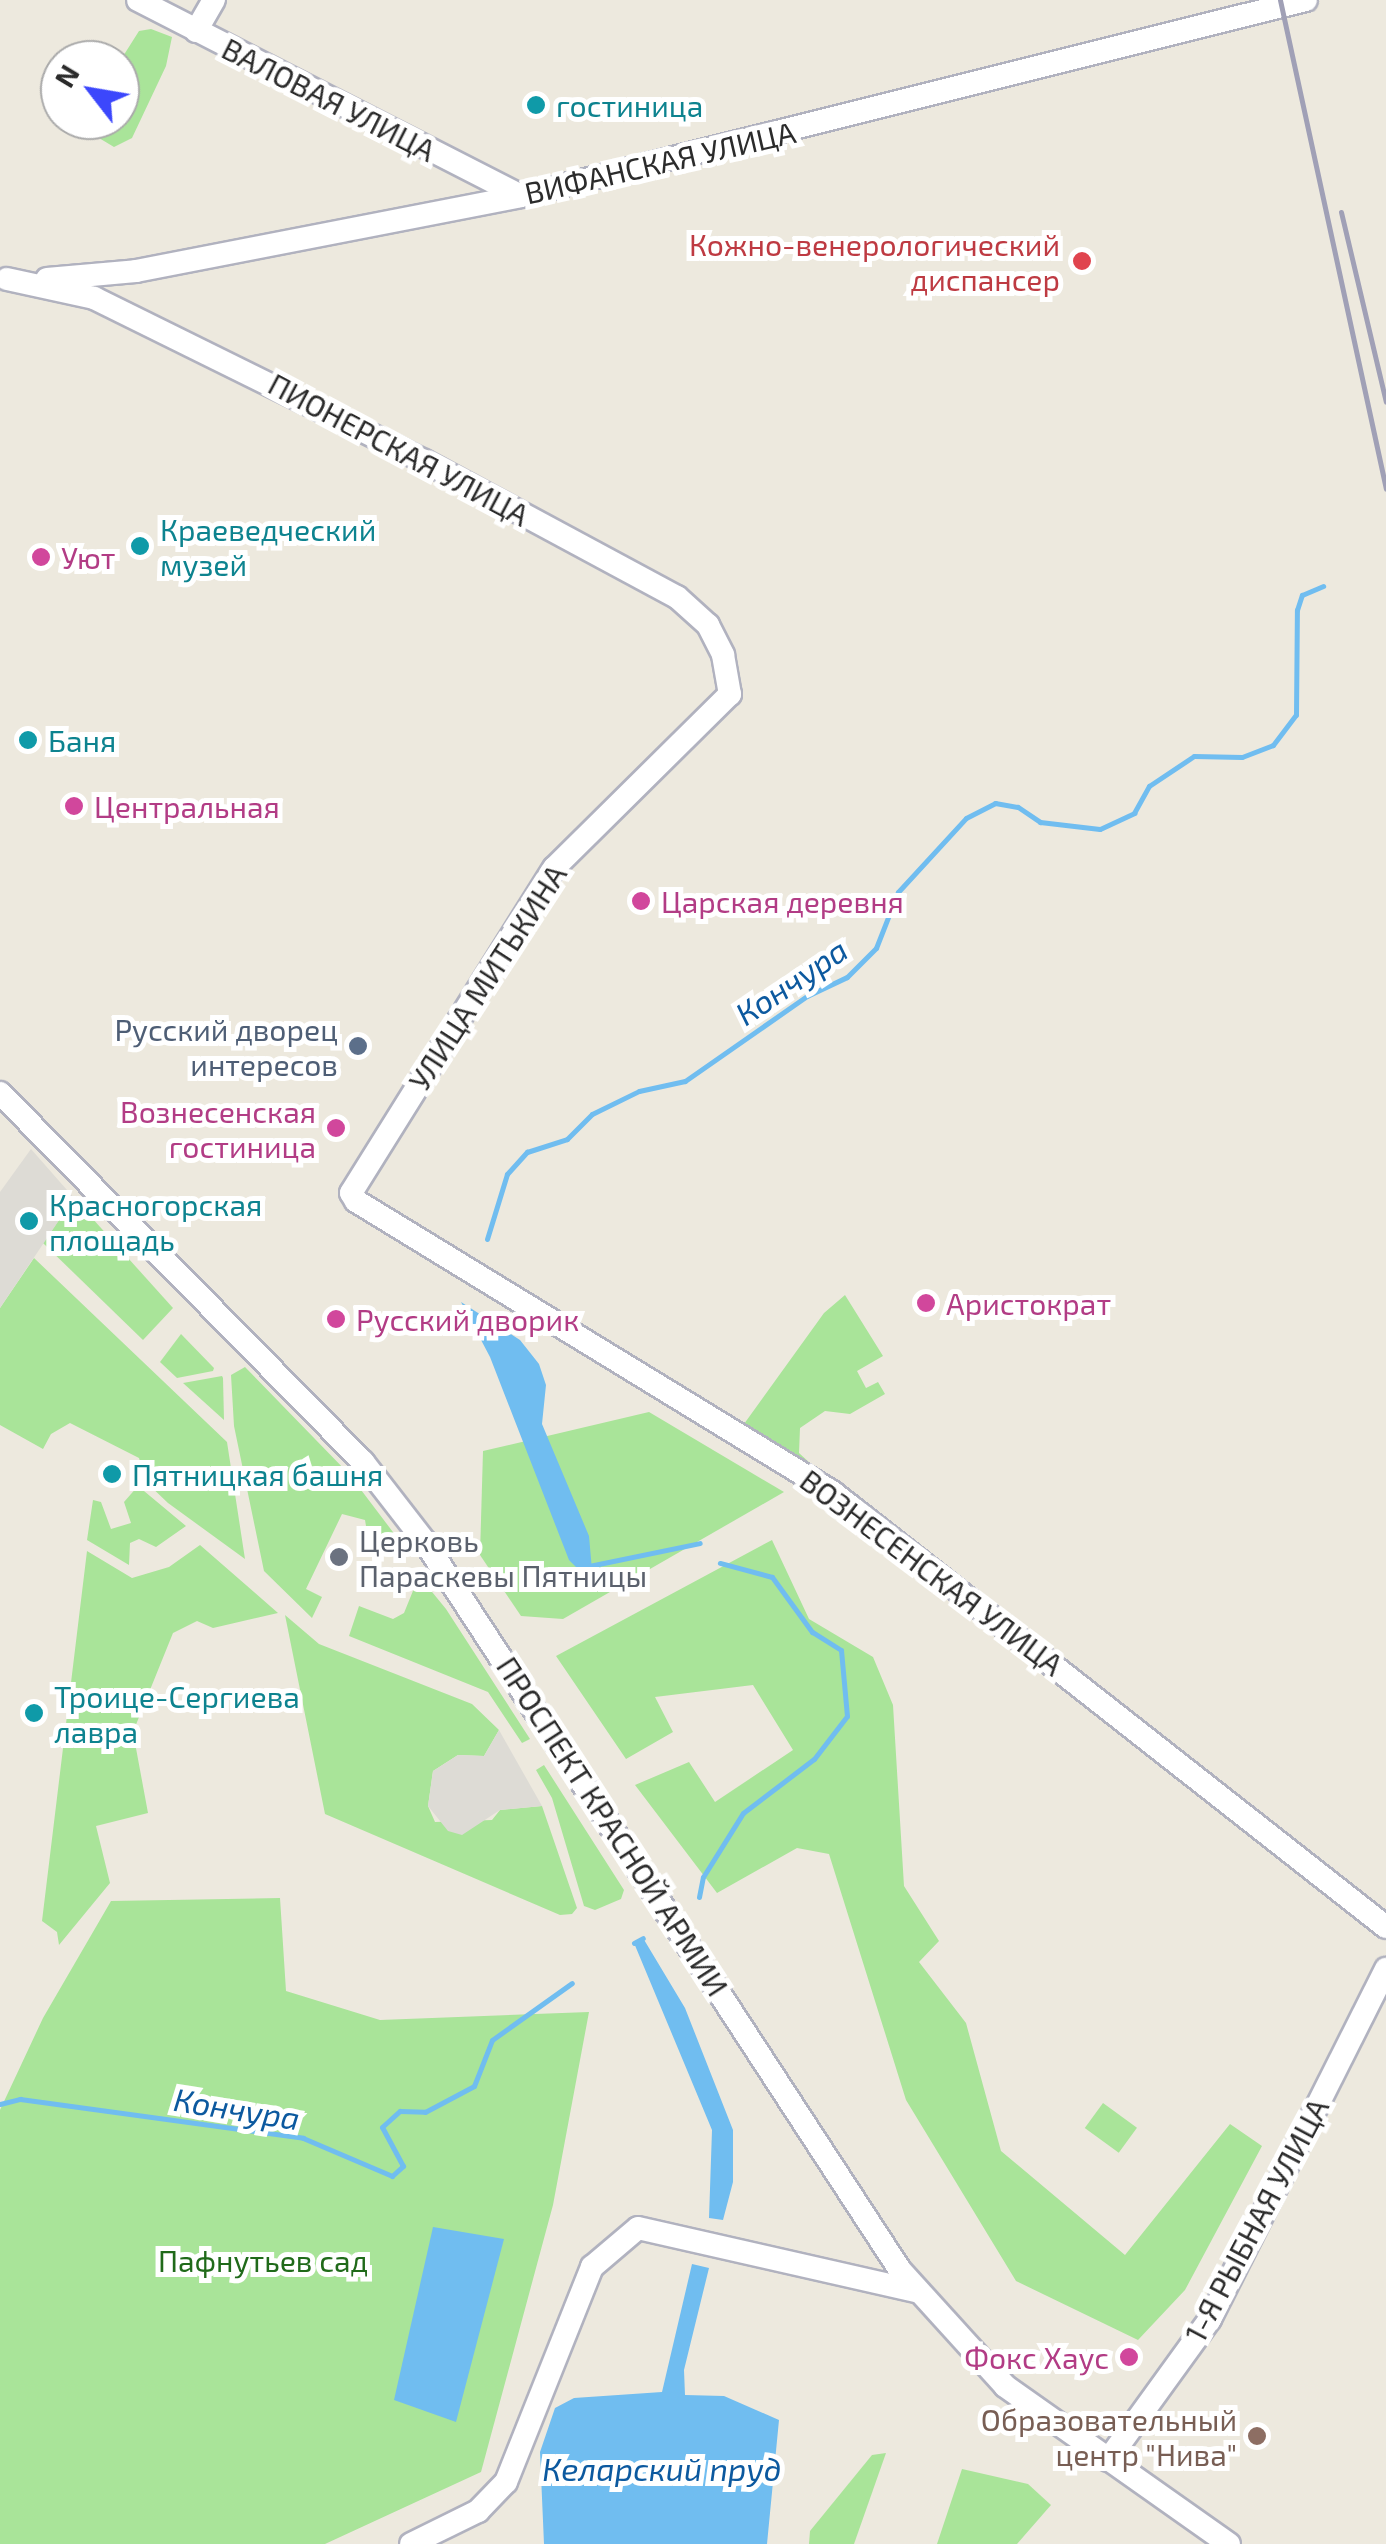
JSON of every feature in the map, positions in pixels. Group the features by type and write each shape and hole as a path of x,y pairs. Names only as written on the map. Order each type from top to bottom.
{"main road":[{"name":"ВАЛОВАЯ УЛИЦА","path":"138,0 521,196"},
{"path":"196,31 214,0"},
{"name":"ВИФАНСКАЯ УЛИЦА","path":"3,285 80,280 521,196 1306,0"},
{"name":"ПИОНЕРСКАЯ УЛИЦА","path":"3,285 94,298 174,335 677,597 716,640 730,694"},
{"name":"УЛИЦА МИТЬКИНА","path":"351,1193 554,868 730,694"},
{"name":"ПРОСПЕКТ КРАСНОЙ АРМИИ","path":"0,1092 322,1418 405,1515 919,2292 1005,2386 1229,2544"},
{"name":"ВОЗНЕСЕНСКАЯ УЛИЦА","path":"351,1193 887,1531 1386,1927"},
{"name":"1-Я РЫБНАЯ УЛИЦА","path":"1108,2460 1210,2319 1386,1969"},
{"path":"411,2544 478,2511 506,2482 579,2295 604,2250 638,2228 919,2292"}],"green space":[{"path":"151,29 172,37 166,66 140,121 140,40 133,40 139,31"},
{"path":"102,140 128,140 114,147"},
{"path":"74,1198 173,1308 143,1340 43,1243"},
{"path":"34,1258 227,1442 245,1559 168,1503 146,1482 139,1458 70,1423 51,1434 43,1449 0,1425 0,1308"},
{"path":"845,1295 883,1356 857,1371 866,1388 878,1382 885,1394 850,1414 825,1411 800,1428 799,1453 811,1464 744,1424 824,1313"},
{"path":"181,1334 213,1371 177,1378 160,1362"},
{"path":"245,1367 349,1474 402,1544 394,1553 367,1532 365,1520 342,1514 306,1589 322,1597 312,1618 264,1571 234,1426 231,1375"},
{"path":"223,1378 224,1420 183,1383"},
{"path":"649,1412 784,1492 563,1619 521,1616 480,1555 483,1451"},
{"path":"138,1486 186,1526 156,1547 139,1539 130,1543 129,1565 87,1540 93,1500 101,1502 111,1529 131,1523 124,1502"},
{"path":"772,1540 809,1619 873,1657 893,1705 904,1886 939,1941 919,1962 966,2023 1001,2151 1125,2255 1230,2124 1262,2146 1185,2290 1138,2340 1016,2281 906,2100 829,1854 797,1848 717,1893 635,1785 689,1762 715,1802 793,1750 753,1685 655,1697 673,1732 626,1759 556,1656"},
{"path":"200,1545 278,1613 213,1628 197,1621 173,1633 133,1732 148,1813 96,1826 110,1883 59,1945 57,1932 42,1921 87,1551 132,1578 169,1567"},
{"path":"419,1576 446,1609 530,1739 522,1743 488,1692 349,1636 359,1606 393,1619 404,1613"},
{"path":"285,1615 319,1644 472,1704 499,1730 484,1756 458,1755 433,1771 428,1806 435,1822 492,1820 500,1810 542,1806 577,1908 572,1914 560,1915 325,1814"},
{"path":"544,1765 624,1890 621,1899 595,1910 584,1906 552,1798 536,1770"},
{"name":"Пафнутьев сад","path":"280,1898 286,1991 380,2020 589,2012 553,2205 481,2472 325,2544 0,2544 0,2110 43,2018 111,1901"},
{"path":"1103,2103 1137,2128 1119,2153 1085,2128"},
{"path":"886,2453 854,2544 809,2544 810,2531 872,2455"},
{"path":"962,2469 1028,2484 1051,2505 1017,2544 937,2544"}],"shaded area":[{"name":"Красногорская площадь","path":"31,1149 74,1198 0,1308 0,1192"},
{"path":"499,1730 542,1806 500,1810 462,1835 448,1831 428,1806 433,1771 458,1755 484,1756"}],"water":[{"path":"461,1302 520,1340 539,1364 546,1385 542,1424 589,1536 592,1570 584,1575 569,1560 490,1357"},
{"path":"643,1938 685,2008 733,2130 733,2182 723,2220 709,2218 712,2130 634,1943"},
{"path":"433,2227 504,2239 456,2422 394,2400"},
{"name":"Келарский пруд","path":"692,2264 709,2268 684,2370 685,2395 724,2396 779,2420 767,2544 544,2544 540,2452 555,2408 574,2398 662,2392"}],"waterway":[{"name":"Кончура","path":"487,1239 507,1174 527,1152 567,1139 592,1114 639,1091 685,1081 807,996 847,977 876,948 898,892 966,818 995,803 1018,807 1040,822 1100,829 1134,813 1149,786 1194,756 1242,757 1273,745 1296,715 1297,610 1302,595 1323,586"},
{"name":"Кончура","path":"589,1566 700,1543"},
{"name":"Кончура","path":"699,1897 703,1877 743,1813 814,1759 847,1716 841,1650 812,1632 772,1577 720,1563"},
{"name":"Кончура","path":"634,1943 643,1938"},
{"name":"Кончура","path":"0,2104 20,2099 303,2138 392,2176 403,2166 382,2127 400,2111 425,2112 474,2086 492,2040 572,1983"}],"railway":[{"path":"1280,0 1386,489"},
{"path":"1341,212 1386,402"}],"place":[{"name":"гостиница","path":"536,105"},
{"name":"Кожно-венерологический диспансер","path":"1082,261"},
{"name":"Краеведческий музей","path":"140,546"},
{"name":"Уют","path":"41,557"},
{"name":"Баня","path":"28,740"},
{"name":"Центральная","path":"74,806"},
{"name":"Царская деревня","path":"641,901"},
{"name":"Русский дворец интересов","path":"358,1046"},
{"name":"Вознесенская гостиница","path":"336,1128"},
{"name":"Красногорская площадь","path":"29,1221"},
{"name":"Аристoкрат","path":"926,1303"},
{"name":"Русский дворик","path":"336,1319"},
{"name":"Пятницкая башня","path":"112,1474"},
{"name":"Церковь Параскевы Пятницы","path":"339,1557"},
{"name":"Троице-Сергиева лавра","path":"34,1713"},
{"name":"Фокс Хаус","path":"1129,2357"},
{"name":"Образовательный центр \"Нива\"","path":"1257,2436"}]}
